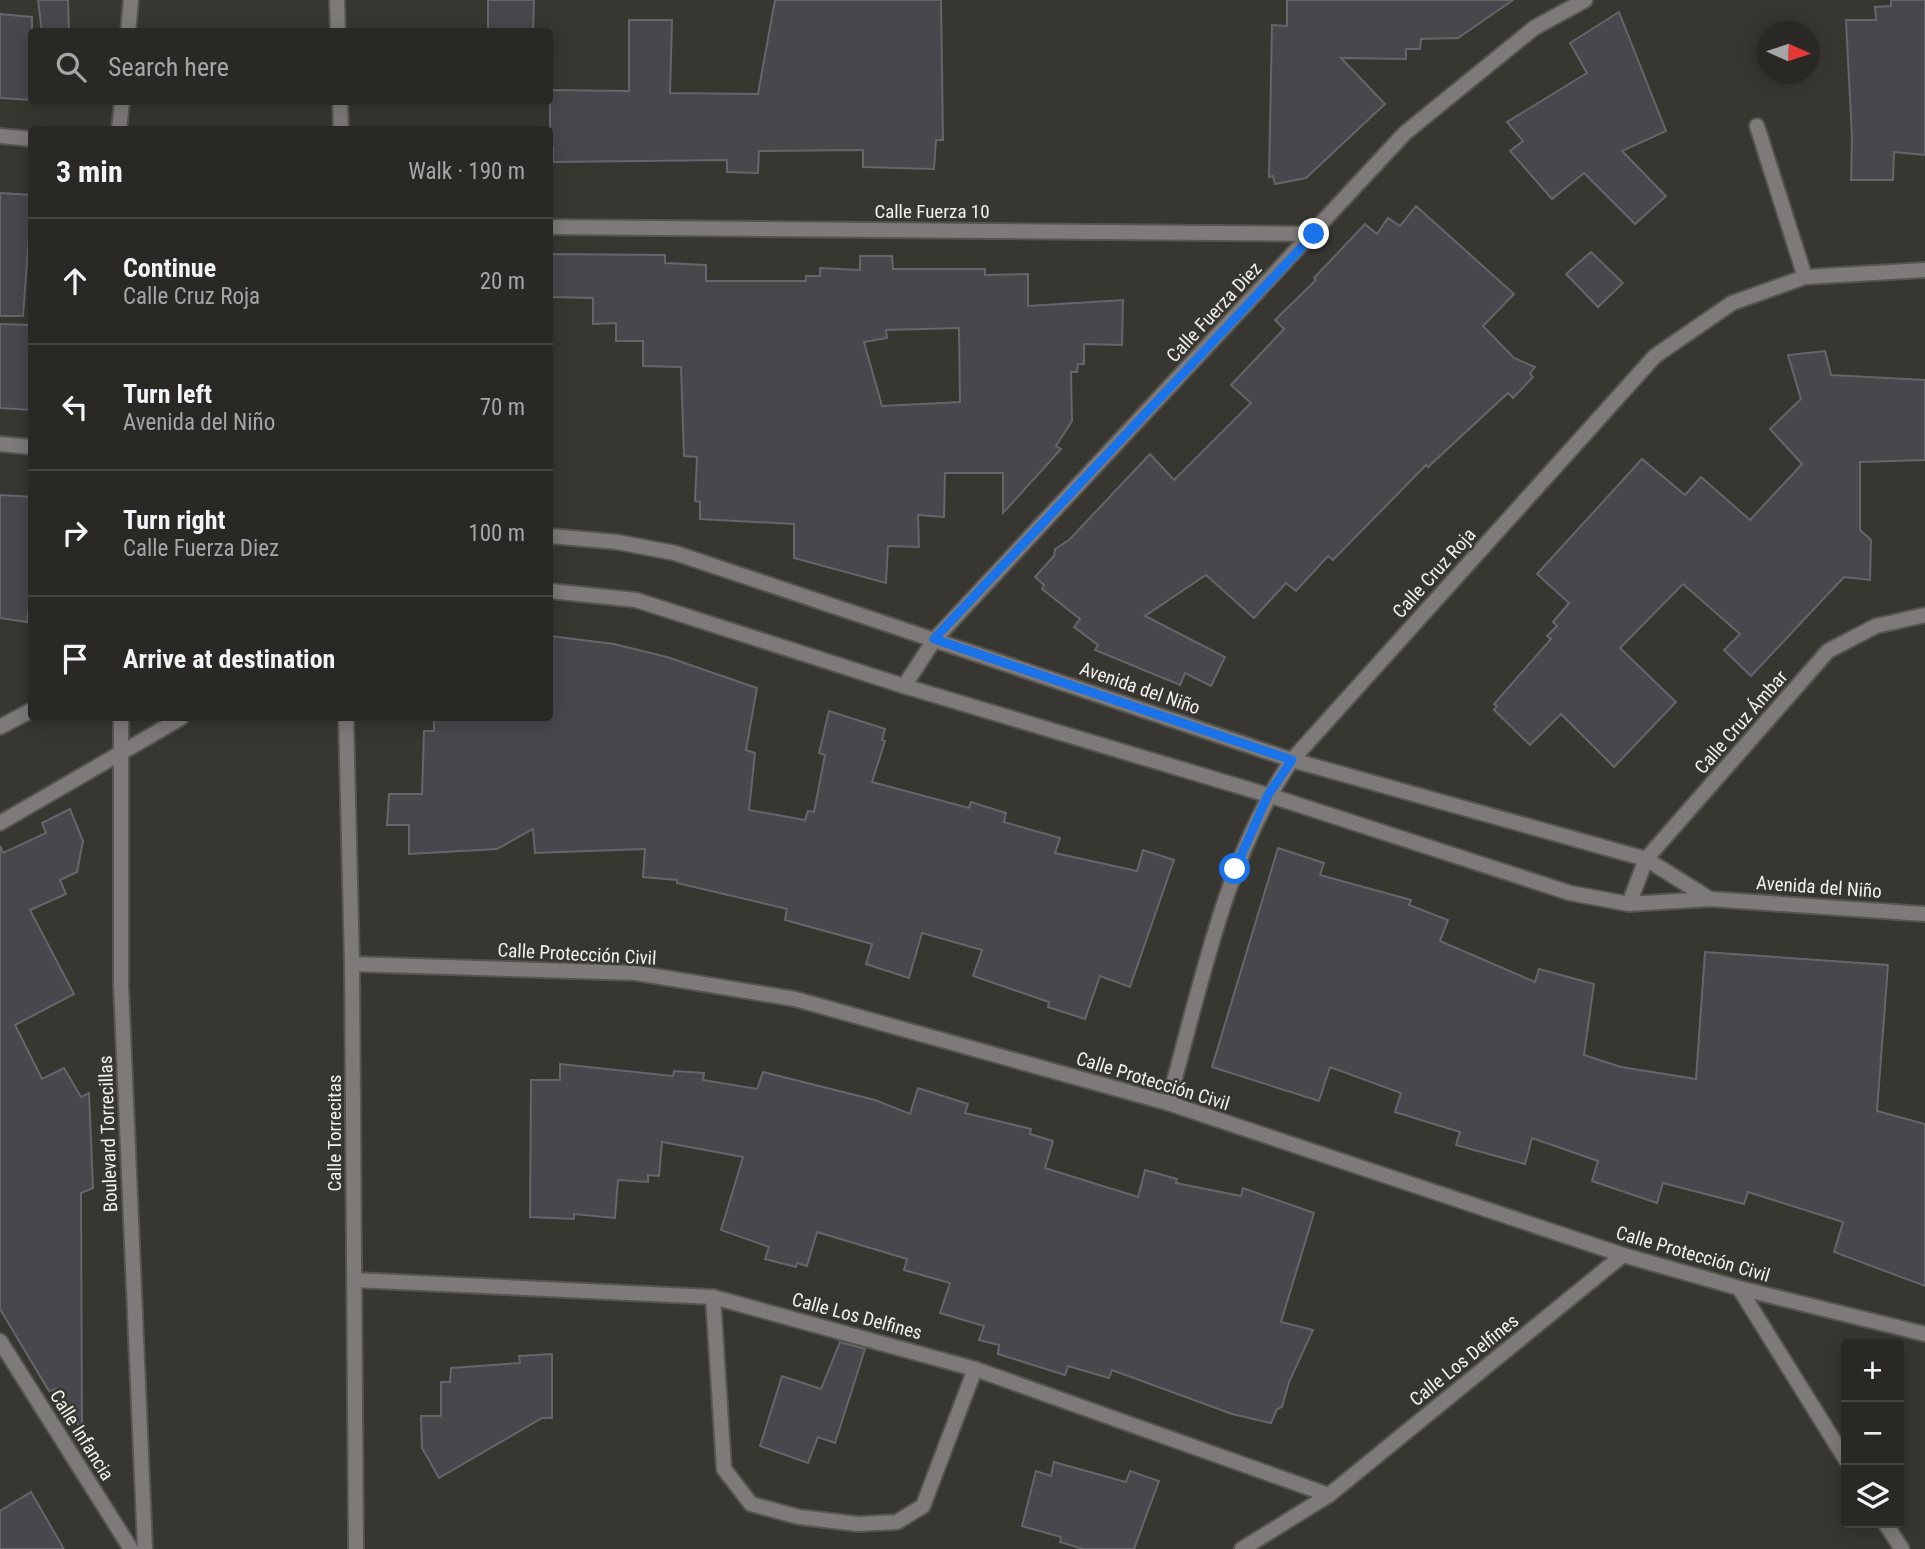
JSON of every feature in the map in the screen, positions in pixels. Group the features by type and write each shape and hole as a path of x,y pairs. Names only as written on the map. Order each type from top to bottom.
{"street":[{"path":"128,28 131,0"},
{"path":"337,0 338,28"},
{"name":"Calle Fuerza Diez","path":"904,686 934,639 1314,234 1405,133 1534,28 1585,0"},
{"path":"119,126 122,105"},
{"path":"340,105 341,126"},
{"path":"1757,126 1805,277"},
{"path":"0,136 28,138"},
{"name":"Calle Fuerza 10","path":"553,227 1314,234"},
{"name":"Calle Cruz Roja","path":"1168,1103 1235,869 1268,795 1292,760 1655,356 1732,303 1805,277 1925,270"},
{"path":"0,444 28,447"},
{"name":"Avenida del Niño","path":"553,536 617,541 675,553 1292,760 1646,859 1710,899"},
{"name":"Avenida del Niño","path":"553,591 636,600 904,686 1268,795 1570,893 1629,904 1710,899 1925,914"},
{"name":"Calle Cruz Ámbar","path":"1629,904 1646,859 1828,651 1877,626 1925,615"},
{"path":"2,724 28,712"},
{"name":"Boulevard Torrecillas","path":"121,721 121,985 145,1549"},
{"path":"0,823 176,721"},
{"name":"Calle Torrecitas","path":"346,721 352,964 356,1549"},
{"name":"Calle Protección Civil","path":"352,964 636,973 795,999 1168,1103 1623,1255 1739,1288 1925,1334"},
{"name":"Calle Los Delfines","path":"1242,1549 1329,1495 1623,1255"},
{"name":"Calle Los Delfines","path":"355,1280 713,1297 975,1369 1329,1495"},
{"path":"1739,1288 1841,1452"},
{"path":"713,1297 724,1469 751,1504 799,1517 858,1524 897,1522 914,1515 923,1506 975,1369"},
{"name":"Calle Infancia","path":"0,1341 131,1549"},
{"path":"1888,1528 1902,1549"}],"building":[{"path":"38,0 68,0 69,28 42,28"},
{"path":"488,0 534,0 533,28 488,28"},
{"path":"775,0 941,0 943,140 936,140 934,169 863,167 863,150 759,151 758,173 727,172 727,160 553,162 550,105 553,105 553,90 629,91 629,20 672,20 670,93 758,94"},
{"path":"1287,0 1513,0 1458,38 1421,39 1420,49 1406,49 1406,59 1341,58 1385,104 1306,178 1275,184 1273,176 1269,177 1272,25 1287,26"},
{"path":"1891,0 1925,0 1925,155 1894,152 1893,180 1851,180 1852,138 1846,20 1876,20 1875,7 1891,6"},
{"path":"1619,12 1666,131 1622,151 1666,196 1635,224 1584,173 1552,199 1510,151 1523,141 1507,122 1587,73 1570,43"},
{"path":"0,14 32,17 32,28 28,28 28,100 0,98"},
{"path":"0,193 28,195 28,249 23,316 0,316"},
{"path":"1416,206 1514,294 1483,326 1514,358 1535,367 1530,374 1533,377 1513,398 1508,393 1428,467 1426,465 1333,560 1328,556 1296,591 1286,583 1254,618 1206,575 1145,616 1225,657 1211,686 1185,673 1180,685 1095,650 1098,645 1074,627 1080,619 1042,589 1044,585 1035,577 1054,556 1055,549 1069,540 1150,454 1174,480 1251,403 1231,385 1284,329 1275,320 1316,280 1314,278 1365,224 1377,234 1388,218 1400,226"},
{"path":"1591,252 1623,283 1598,307 1566,274"},
{"path":"553,254 665,255 665,263 706,265 706,281 806,281 806,276 820,276 820,268 860,270 860,256 892,256 893,269 985,269 985,275 1028,274 1028,306 1123,300 1122,345 1084,344 1084,364 1078,364 1077,372 1071,372 1072,421 1056,446 1061,449 1003,513 1003,473 945,473 944,517 918,515 919,547 888,546 886,583 794,558 794,524 700,519 700,502 695,501 697,457 684,456 681,367 643,366 643,341 616,341 616,323 593,324 593,298 553,297","holes":["959,328 960,402 882,406 864,342 887,338 886,330"]},
{"path":"0,324 28,325 28,410 0,408"},
{"path":"1825,351 1831,375 1925,380 1925,460 1860,462 1860,530 1871,540 1870,580 1844,577 1751,676 1724,650 1740,634 1683,584 1620,648 1676,702 1614,767 1561,714 1530,745 1494,710 1497,706 1494,704 1551,639 1547,636 1557,626 1553,622 1569,603 1537,574 1642,459 1685,495 1701,477 1750,520 1802,464 1770,429 1801,399 1788,355"},
{"path":"0,495 28,497 27,622 0,618"},
{"path":"553,636 614,644 667,657 757,688 746,750 755,753 749,810 805,820 808,811 814,812 825,755 819,753 829,711 885,729 882,740 885,741 872,782 969,808 971,802 1006,813 1004,822 1060,838 1055,853 1137,871 1143,850 1174,860 1130,987 1100,976 1085,1019 1048,1007 1049,1002 973,976 982,950 922,933 909,978 866,964 872,944 785,920 787,909 677,883 677,880 643,877 645,849 535,853 533,829 497,849 409,854 409,825 387,825 389,794 422,794 424,731 434,731 434,721 553,721"},
{"path":"70,809 83,841 77,872 60,880 66,894 30,910 74,994 15,1025 42,1079 64,1068 81,1097 89,1093 93,1188 81,1193 82,1431 57,1389 49,1391 0,1309 0,846 3,853 46,833 42,823"},
{"path":"1278,848 1324,863 1320,875 1411,900 1409,905 1448,920 1440,941 1535,982 1539,969 1594,984 1584,1055 1621,1067 1696,1079 1705,952 1888,965 1877,1111 1925,1124 1925,1286 1834,1252 1843,1222 1748,1192 1744,1204 1663,1183 1657,1203 1592,1181 1598,1161 1532,1138 1525,1164 1456,1145 1460,1132 1395,1112 1401,1093 1330,1067 1319,1101 1212,1067"},
{"path":"560,1064 673,1076 674,1071 704,1073 703,1080 757,1089 763,1072 875,1100 910,1114 918,1088 968,1104 965,1113 1031,1129 1030,1134 1053,1141 1045,1168 1138,1197 1145,1170 1177,1179 1176,1183 1241,1196 1243,1188 1314,1213 1281,1322 1313,1330 1289,1382 1282,1407 1277,1409 1271,1423 1232,1414 1112,1370 1109,1378 1068,1366 1065,1375 998,1354 999,1345 979,1340 984,1326 940,1313 950,1283 904,1270 907,1259 817,1232 807,1266 797,1263 796,1267 765,1259 769,1247 721,1230 743,1157 662,1142 659,1176 648,1175 648,1182 618,1180 615,1218 574,1214 574,1219 530,1217 531,1080 560,1080"},
{"path":"840,1342 865,1349 835,1443 818,1437 808,1463 760,1446 782,1376 821,1389"},
{"path":"552,1354 552,1418 542,1418 439,1478 422,1448 421,1416 441,1416 441,1382 450,1382 451,1368 520,1363 519,1356"},
{"path":"1054,1462 1126,1482 1130,1471 1159,1481 1134,1549 1083,1549 1060,1542 1061,1537 1022,1526 1036,1471 1051,1476"},
{"path":"31,1492 64,1549 0,1549 0,1511"}],"route":[{"path":"1235,869 1268,795 1292,760 934,639 1314,234"}]}
